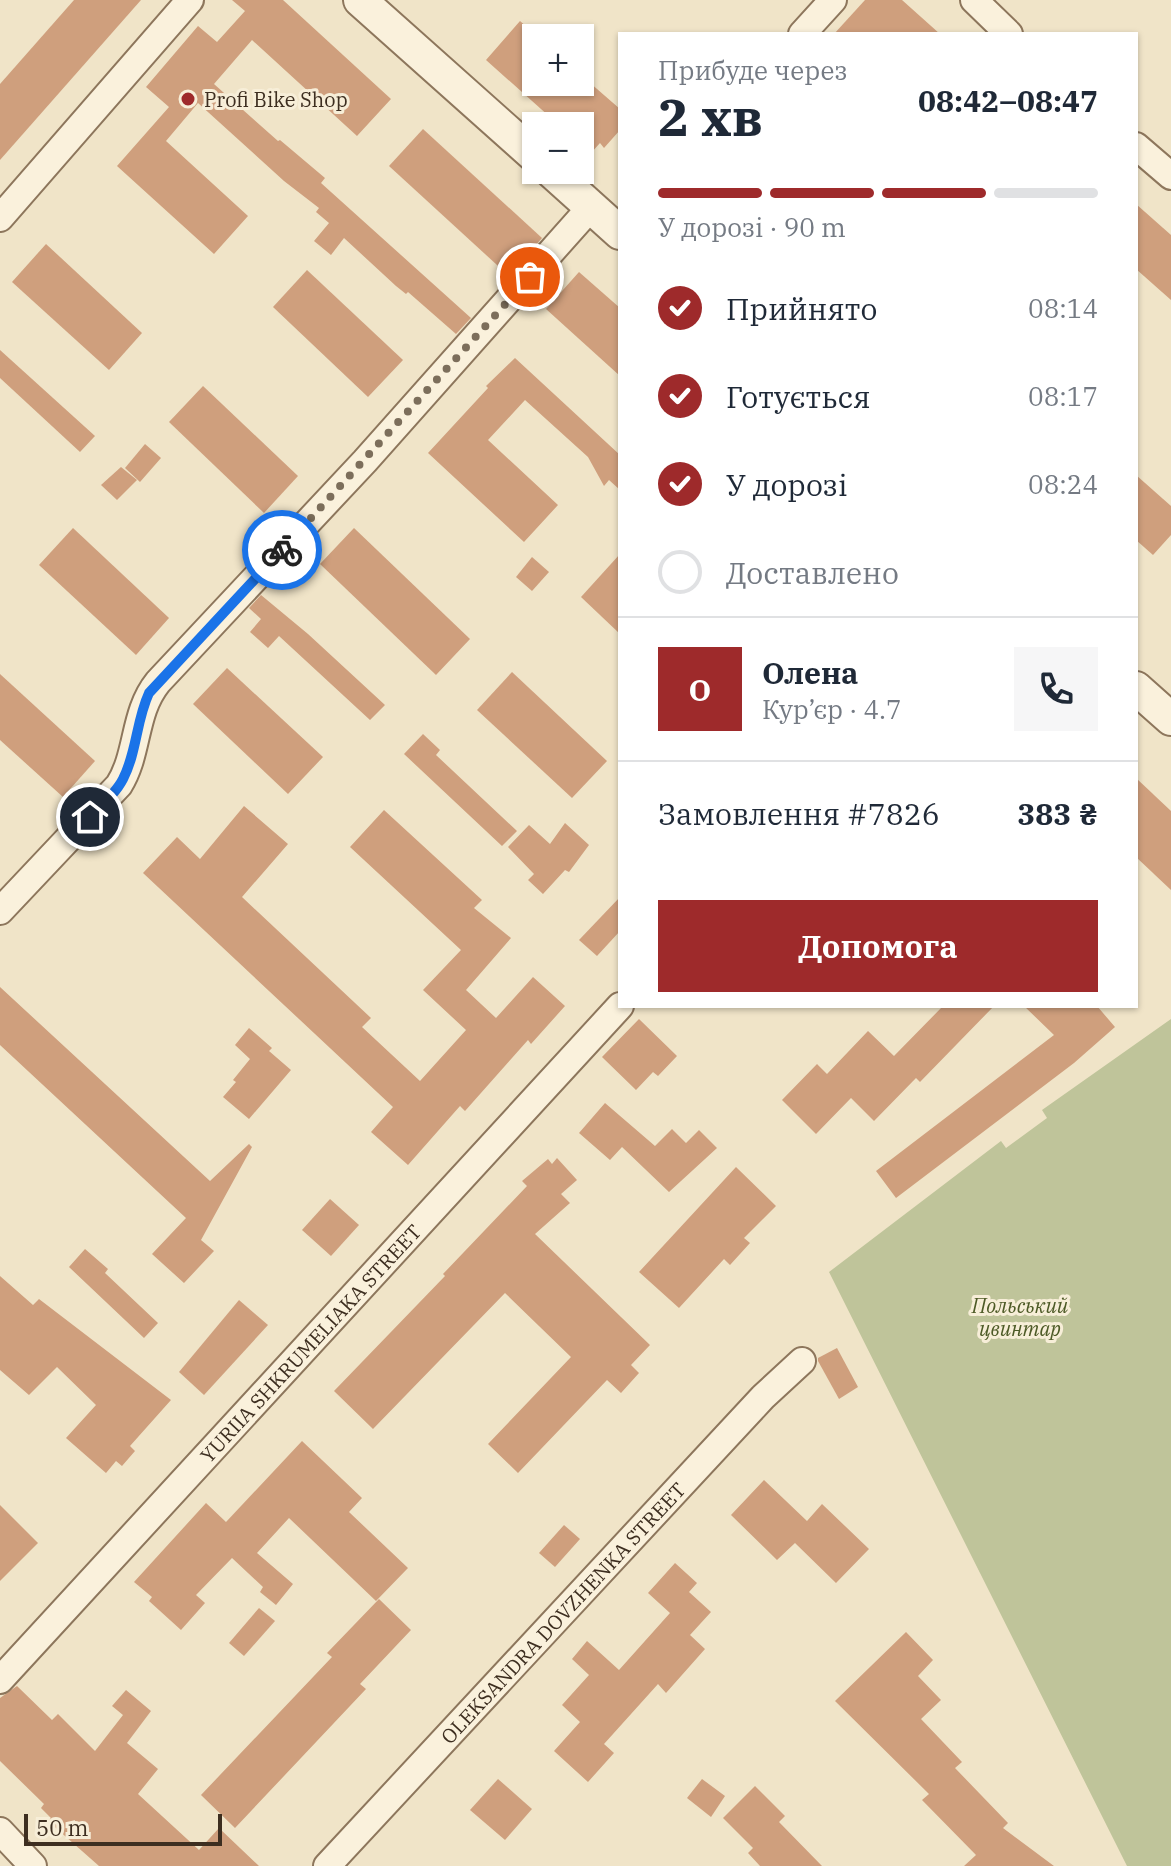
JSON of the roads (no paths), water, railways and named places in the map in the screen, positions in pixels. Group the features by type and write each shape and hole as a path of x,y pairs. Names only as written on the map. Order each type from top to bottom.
{"street":[{"path":"0,218 190,0"},
{"path":"360,0 522,145"},
{"path":"804,32 833,0"},
{"path":"974,0 1007,32"},
{"path":"1138,148 1171,176"},
{"path":"566,184 618,231"},
{"path":"0,911 119,785 130,761 141,711 158,682 365,461 591,207"},
{"path":"1138,690 1171,719"},
{"name":"YURIIA SHKRUMELIAKA STREET","path":"0,1680 618,1008"},
{"name":"OLEKSANDRA DOVZHENKA STREET","path":"327,1866 763,1397 802,1361"},
{"path":"0,1831 33,1866"}],"place":[{"name":"Profi Bike Shop","path":"188,99"}],"park label":[{"name":"Польський цвинтар","path":"1020,1316"}]}
